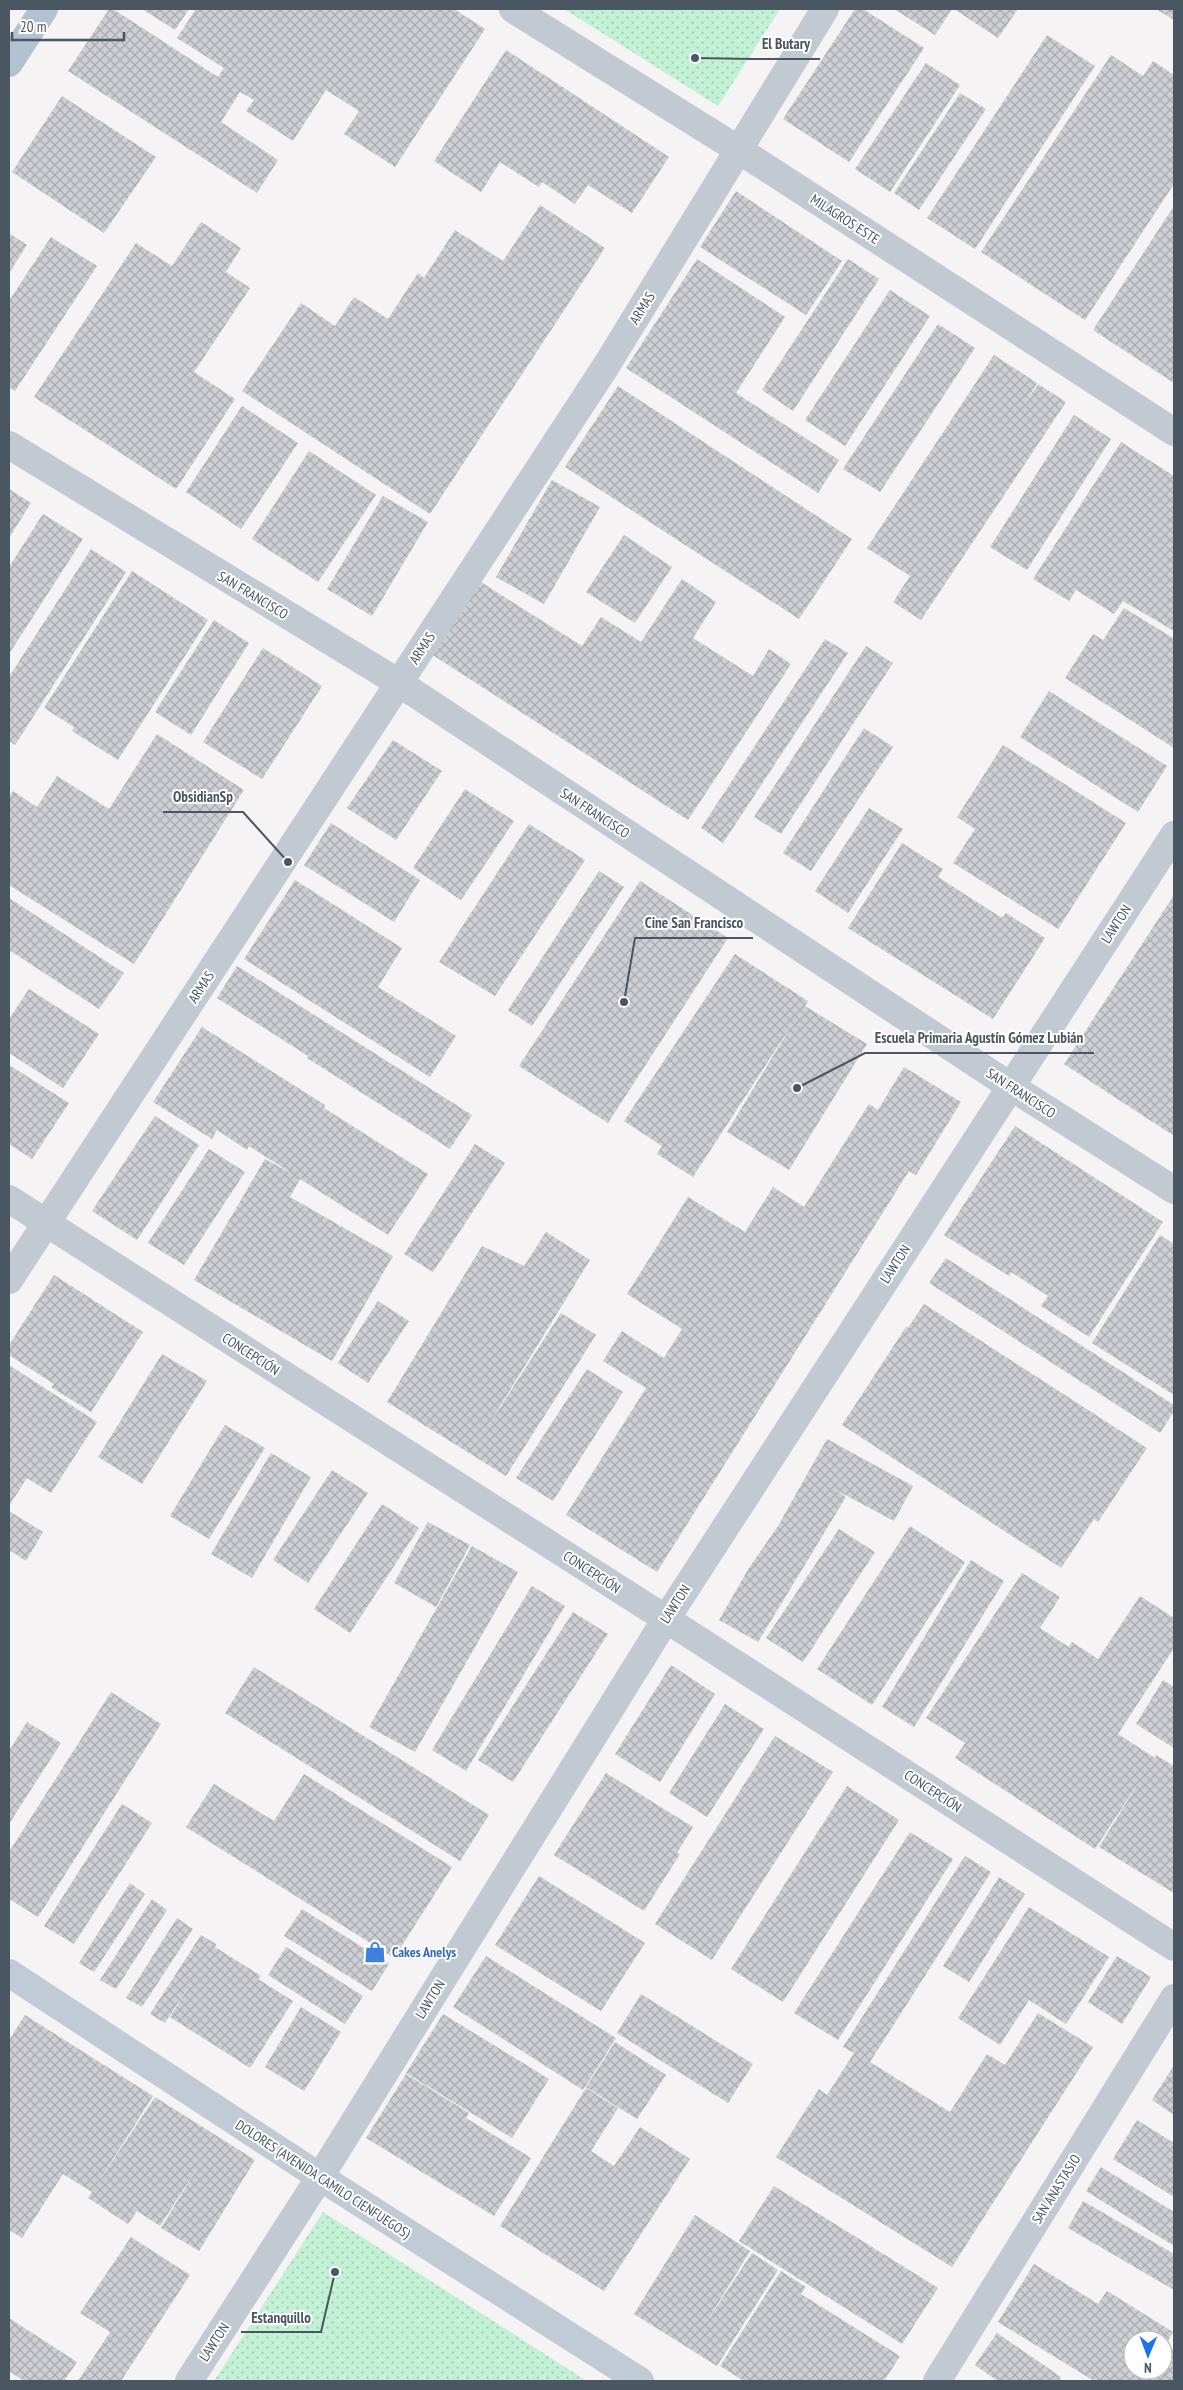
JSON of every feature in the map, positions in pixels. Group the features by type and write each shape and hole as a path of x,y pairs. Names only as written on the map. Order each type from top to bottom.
{"main road":[{"path":"9,63 44,9"},
{"name":"DOLORES (AVENIDA CAMILO CIENFUEGOS)","path":"9,1972 320,2177 640,2381"}],"street":[{"name":"MILAGROS ESTE","path":"513,9 739,150 1174,432"},
{"name":"ARMAS","path":"9,1280 606,366 825,9"},
{"name":"SAN FRANCISCO","path":"9,446 399,684 1010,1086 1174,1190"},
{"name":"LAWTON","path":"189,2381 320,2177 666,1619 1174,835"},
{"name":"CONCEPCIÓN","path":"9,1199 666,1619 1174,1947"},
{"name":"SAN ANASTASIO","path":"937,2381 1174,1998"}],"green space":[{"path":"564,9 780,9 718,106"},
{"path":"323,2212 587,2381 214,2381"}],"building":[{"path":"109,9 113,9 218,77 224,68 177,38 196,9 454,9 485,29 395,167 344,134 359,111 326,90 293,141 246,111 254,100 240,92 221,122 278,160 257,193 68,71"},
{"path":"142,9 189,9 175,30"},
{"path":"855,9 863,9 924,48 849,162 783,119"},
{"path":"894,9 952,9 935,35"},
{"path":"954,9 1018,9 998,38"},
{"path":"1156,9 1174,9 1174,20"},
{"path":"1047,35 1095,66 975,249 927,218"},
{"path":"506,50 669,157 632,213 588,185 575,204 542,182 539,187 500,162 481,192 434,161"},
{"path":"1111,55 1143,76 1153,61 1174,75 1174,184 1085,320 981,252"},
{"path":"926,63 960,85 890,192 855,169"},
{"path":"960,93 986,109 919,210 894,193"},
{"path":"62,96 156,157 104,233 12,172"},
{"path":"736,191 842,261 806,315 700,247"},
{"path":"540,205 605,248 430,514 242,391 301,303 335,326 354,297 388,319 418,273 424,278 455,230 503,261"},
{"path":"1174,206 1174,383 1093,330"},
{"path":"201,222 241,248 226,272 250,288 194,372 235,399 176,489 34,397 136,243 172,266"},
{"path":"9,233 27,245 9,273"},
{"path":"51,237 97,266 15,391 9,387 9,301"},
{"path":"697,259 785,317 736,393 839,460 818,493 626,368"},
{"path":"848,259 879,279 793,411 762,390"},
{"path":"890,290 930,316 845,446 805,420"},
{"path":"938,324 975,348 880,492 843,469"},
{"path":"994,355 1037,383 1024,405 1038,384 1066,402 921,620 893,602 910,576 867,548"},
{"path":"618,386 852,539 799,619 565,467"},
{"path":"242,406 298,443 241,529 186,492"},
{"path":"1074,415 1111,439 1027,570 990,547"},
{"path":"1121,442 1174,476 1174,631 1123,601 1114,614 1076,590 1069,601 1033,579"},
{"path":"309,451 376,495 318,582 252,539"},
{"path":"552,480 600,507 544,604 496,577"},
{"path":"9,489 31,503 9,538"},
{"path":"383,496 428,522 372,616 327,589"},
{"path":"43,514 83,539 9,654 9,567"},
{"path":"624,535 672,567 635,623 586,592"},
{"path":"91,549 126,572 15,745 9,741 9,677"},
{"path":"132,571 208,620 118,760 72,731 74,727 44,708"},
{"path":"476,579 582,646 601,617 641,642 682,579 716,602 693,638 753,676 769,649 791,664 688,820 428,652"},
{"path":"1124,608 1173,638 1174,636 1174,748 1065,678 1093,634 1103,640"},
{"path":"214,620 249,643 191,735 155,712"},
{"path":"825,639 848,653 723,843 701,828"},
{"path":"866,646 893,663 781,834 754,817"},
{"path":"263,648 322,686 262,779 203,742"},
{"path":"1049,691 1167,766 1138,812 1020,737"},
{"path":"864,728 893,747 811,871 783,853"},
{"path":"157,734 244,790 134,964 9,885 9,797 13,791 37,807 57,776 109,809"},
{"path":"393,740 442,771 396,840 347,808"},
{"path":"1003,745 1126,823 1058,929 953,863 975,829 957,817"},
{"path":"465,789 514,821 461,900 413,868"},
{"path":"869,808 903,829 848,913 815,891"},
{"path":"331,823 420,880 394,922 304,865"},
{"path":"529,824 585,860 495,996 439,962"},
{"path":"902,843 943,869 938,877 1002,918 1006,913 1045,938 993,1019 848,928"},
{"path":"599,871 624,887 532,1026 508,1010"},
{"path":"295,880 402,948 378,987 456,1036 430,1077 244,959"},
{"path":"640,881 728,938 608,1123 519,1066"},
{"path":"1174,895 1174,1136 1064,1064"},
{"path":"9,898 124,973 99,1009 9,950"},
{"path":"735,954 808,1001 805,1006 867,1044 789,1170 727,1132 795,1020 693,1177 657,1154 662,1146 624,1121"},
{"path":"237,966 472,1115 450,1149 217,998"},
{"path":"29,989 99,1034 63,1088 9,1053 9,1019"},
{"path":"202,1027 325,1105 324,1108 428,1174 388,1235 300,1179 290,1197 393,1256 332,1361 194,1280 265,1159 291,1173 249,1146 247,1150 217,1130 212,1139 153,1102"},
{"path":"9,1065 69,1103 32,1159 9,1144"},
{"path":"904,1067 961,1102 916,1175 909,1171 657,1572 566,1515 646,1388 603,1361 622,1331 664,1358 682,1329 627,1294 688,1197 745,1232 773,1187 804,1207 869,1104 878,1110"},
{"path":"155,1116 199,1145 137,1240 92,1211"},
{"path":"1015,1126 1163,1222 1089,1337 1041,1306 1048,1296 1011,1272 1009,1276 944,1235"},
{"path":"475,1144 505,1163 433,1272 404,1254"},
{"path":"209,1149 245,1172 184,1265 148,1243"},
{"path":"546,1232 590,1260 486,1429 561,1313 596,1335 506,1476 387,1402 482,1246 524,1266"},
{"path":"1160,1235 1174,1244 1174,1395 1092,1343"},
{"path":"946,1258 1174,1405 1174,1411 1160,1433 929,1283"},
{"path":"54,1275 143,1332 91,1412 51,1387 54,1384 9,1355 9,1345"},
{"path":"378,1301 409,1321 368,1383 338,1363"},
{"path":"924,1304 1147,1448 1098,1522 1094,1519 1061,1568 842,1425 906,1327 908,1328"},
{"path":"162,1354 207,1381 142,1484 98,1457"},
{"path":"9,1365 97,1422 51,1493 27,1478 9,1506"},
{"path":"587,1369 623,1392 553,1501 516,1478"},
{"path":"225,1425 265,1448 209,1539 170,1516"},
{"path":"827,1439 913,1486 894,1521 836,1490 846,1497 758,1642 719,1620 749,1568 778,1526"},
{"path":"271,1453 311,1477 252,1578 211,1554"},
{"path":"332,1470 368,1493 308,1583 273,1560"},
{"path":"382,1504 419,1528 350,1633 314,1609"},
{"path":"9,1511 43,1532 26,1561 9,1550"},
{"path":"428,1522 470,1545 436,1607 394,1583"},
{"path":"910,1526 965,1562 872,1705 817,1669"},
{"path":"839,1529 875,1552 803,1662 766,1638"},
{"path":"472,1546 518,1572 415,1752 369,1727"},
{"path":"971,1560 1004,1581 914,1727 882,1707"},
{"path":"1022,1573 1060,1597 1040,1628 1069,1647 1072,1642 1098,1659 1140,1596 1174,1618 1174,1648 1118,1734 1155,1758 1156,1755 1174,1766 1174,1893 1099,1847 1141,1779 1095,1849 955,1758 965,1743 926,1718"},
{"path":"532,1586 565,1606 466,1771 432,1750"},
{"path":"573,1612 608,1634 513,1782 478,1760"},
{"path":"671,1665 715,1694 660,1782 615,1754"},
{"path":"254,1667 489,1815 460,1861 225,1713"},
{"path":"1163,1680 1174,1687 1174,1748 1136,1724"},
{"path":"111,1692 161,1724 38,1917 9,1899 9,1852"},
{"path":"725,1704 764,1729 707,1817 669,1793"},
{"path":"27,1722 61,1743 9,1824 9,1751"},
{"path":"775,1736 833,1772 712,1960 655,1924"},
{"path":"606,1773 693,1827 677,1853 680,1854 644,1911 554,1855"},
{"path":"304,1774 452,1867 394,1958 186,1827 214,1784 274,1821"},
{"path":"847,1786 899,1820 783,2002 731,1969"},
{"path":"122,1804 152,1823 74,1944 44,1926"},
{"path":"910,1832 953,1859 838,2040 794,2013"},
{"path":"965,1856 991,1872 870,2062 950,2112 987,2054 1005,2065 1038,2013 1093,2047 952,2267 776,2157 819,2089 827,2095 854,2053 843,2047"},
{"path":"539,1876 645,1943 601,2011 495,1945"},
{"path":"999,1877 1025,1894 969,1982 943,1966"},
{"path":"130,1883 145,1894 94,1972 79,1963"},
{"path":"152,1899 167,1910 116,1989 100,1980"},
{"path":"1029,1907 1109,1957 1066,2024 1029,2000 1000,2045 958,2018"},
{"path":"302,1909 389,1964 372,1991 284,1936"},
{"path":"177,1918 193,1929 142,2007 126,1998"},
{"path":"201,1935 216,1944 215,1947 261,1976 258,1979 293,2001 250,2068 170,2017 192,1981 165,2023 150,2014"},
{"path":"286,1947 363,1996 345,2024 268,1975"},
{"path":"486,1956 616,2038 583,2090 453,2007"},
{"path":"1117,1956 1151,1977 1122,2024 1088,2002"},
{"path":"641,1994 753,2064 728,2103 617,2033"},
{"path":"301,2007 341,2032 304,2091 265,2067"},
{"path":"443,2014 549,2079 512,2138 406,2073"},
{"path":"25,2015 153,2096 96,2186 155,2097 255,2160 199,2251 161,2228 198,2167 160,2226 137,2211 128,2224 88,2198 92,2192 63,2174 22,2238 9,2230 9,2040"},
{"path":"615,2042 666,2075 637,2119 586,2087"},
{"path":"1174,2065 1174,2115 1152,2100"},
{"path":"406,2074 469,2113 466,2118 531,2158 494,2216 366,2138"},
{"path":"586,2088 618,2108 591,2151 614,2166 640,2127 690,2159 604,2291 500,2226"},
{"path":"1137,2120 1174,2143 1174,2197 1113,2159"},
{"path":"1101,2167 1174,2212 1174,2246 1086,2191"},
{"path":"774,2186 938,2288 902,2344 739,2241"},
{"path":"1083,2201 1174,2254 1174,2290 1068,2228"},
{"path":"695,2215 750,2251 706,2323 752,2253 778,2270 717,2366 634,2314"},
{"path":"131,2237 190,2275 121,2381 78,2381 110,2332 80,2313"},
{"path":"1034,2264 1098,2304 1107,2291 1170,2330 1123,2330 1123,2380 1173,2380 1173,2349 1174,2381 1094,2381 998,2322"},
{"path":"781,2271 806,2287 801,2294 900,2356 884,2381 744,2381 720,2366"},
{"path":"9,2318 77,2362 64,2381 24,2381 9,2371"},
{"path":"997,2333 1061,2377 1059,2381 998,2381 975,2365"}],"place":[{"name":"El Butary","path":"695,58"},
{"name":"ObsidianSp","path":"288,862"},
{"name":"Cine San Francisco","path":"624,1002"},
{"name":"Escuela Primaria Agustín Gómez Lubián","path":"797,1088"},
{"name":"Cakes Anelys","path":"375,1952"},
{"name":"Estanquillo","path":"335,2272"}]}
